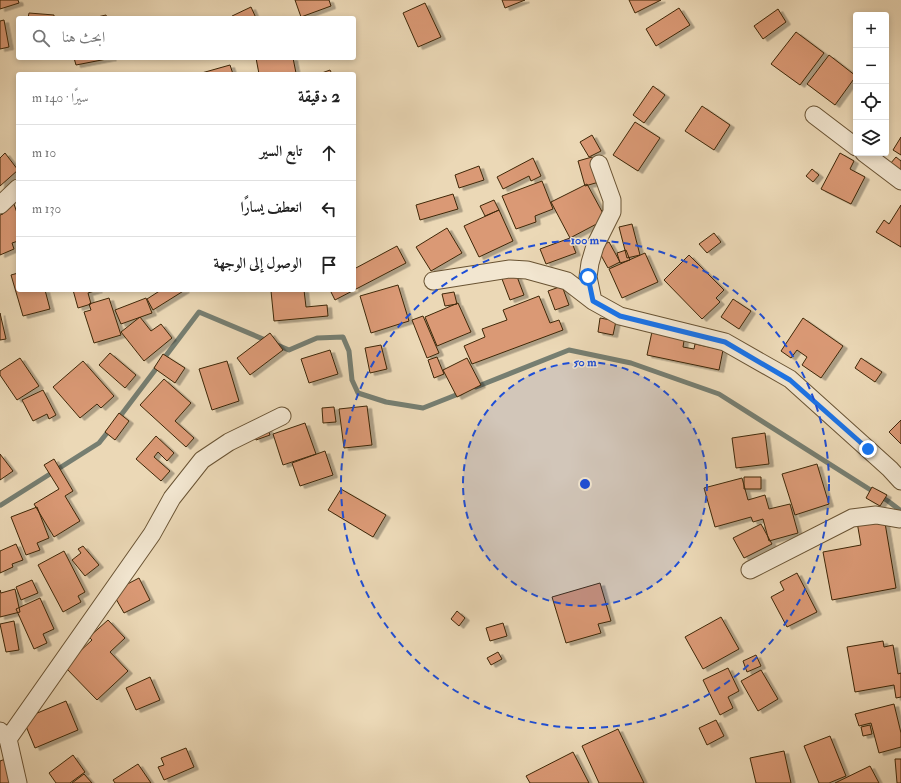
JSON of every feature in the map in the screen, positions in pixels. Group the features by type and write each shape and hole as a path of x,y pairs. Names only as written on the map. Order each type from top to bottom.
{"street":[{"path":"814,114 853,145"},
{"path":"868,156 901,181"},
{"path":"593,301 588,277 590,263 595,246 612,212 612,200 599,164"},
{"path":"0,205 16,190"},
{"path":"433,281 510,269 527,270 567,281 593,301 620,316 725,342 790,380 890,469 901,481"},
{"path":"18,783 4,735 152,534 172,498 202,460 229,442 282,416"},
{"path":"750,570 852,518 876,515 900,522"}],"building":[{"path":"0,0 18,0 19,3 0,9"},
{"path":"295,0 329,0 331,6 301,16"},
{"path":"502,0 525,0 505,8"},
{"path":"629,0 661,0 635,13"},
{"path":"425,3 441,37 418,47 403,13"},
{"path":"251,7 255,16 232,16"},
{"path":"679,8 690,25 656,46 646,29"},
{"path":"778,9 786,22 763,39 754,26"},
{"path":"29,13 54,15 54,16 28,16"},
{"path":"4,20 9,47 0,49 0,21"},
{"path":"796,32 824,53 800,85 771,64"},
{"path":"829,55 853,74 853,80 835,105 807,84"},
{"path":"75,60 102,60 76,65"},
{"path":"256,60 293,60 296,72 259,72"},
{"path":"230,65 232,72 205,72"},
{"path":"653,86 665,95 644,123 633,115"},
{"path":"702,106 730,125 714,150 685,131"},
{"path":"635,122 660,138 638,171 613,155"},
{"path":"592,135 601,151 589,157 580,142"},
{"path":"901,137 901,155 893,150"},
{"path":"5,153 16,167 16,172 0,186 0,158"},
{"path":"840,153 854,161 850,169 865,177 851,204 821,189"},
{"path":"592,157 599,182 585,186 578,161"},
{"path":"896,157 901,161 901,175 890,164"},
{"path":"533,158 541,176 531,181 529,176 503,189 497,177"},
{"path":"479,166 484,180 459,188 455,175"},
{"path":"812,169 819,175 813,182 806,176"},
{"path":"542,181 553,209 535,216 536,222 516,229 502,196"},
{"path":"587,184 606,219 570,238 551,202"},
{"path":"453,194 458,209 420,220 416,205"},
{"path":"494,200 499,210 485,216 480,206"},
{"path":"14,204 16,210 16,242 12,243 14,249 0,255 0,215 3,214 1,208"},
{"path":"901,205 901,247 876,232 884,220 889,224"},
{"path":"499,210 513,241 479,257 464,226"},
{"path":"632,224 640,255 627,258 619,227"},
{"path":"447,228 462,253 431,271 416,247"},
{"path":"714,233 721,242 707,253 699,244"},
{"path":"570,238 576,253 546,264 540,249"},
{"path":"609,242 620,262 608,268 597,248"},
{"path":"397,246 406,263 356,289 356,268"},
{"path":"626,250 630,260 620,263 617,253"},
{"path":"645,253 658,282 622,298 609,269"},
{"path":"689,255 724,290 716,298 720,302 702,319 664,280"},
{"path":"16,274 16,292 46,292 50,309 23,316 11,275"},
{"path":"516,274 524,295 510,300 502,279"},
{"path":"398,285 409,321 371,333 360,296"},
{"path":"562,286 569,305 555,310 548,291"},
{"path":"74,292 91,292 88,293 91,304 78,308"},
{"path":"158,292 182,292 153,310 147,299"},
{"path":"271,292 304,292 306,307 327,305 328,316 274,321"},
{"path":"331,292 350,292 335,300"},
{"path":"454,292 457,304 445,306 442,294"},
{"path":"539,296 550,323 559,320 563,330 472,364 464,346 485,337 482,329 507,320 503,310"},
{"path":"109,298 121,335 94,343 84,312 91,310 89,304"},
{"path":"146,298 152,313 121,324 115,310"},
{"path":"733,299 751,311 739,329 721,317"},
{"path":"458,303 471,332 437,346 425,317"},
{"path":"0,313 6,339 0,340"},
{"path":"423,316 439,353 427,358 412,320"},
{"path":"140,317 151,331 161,324 172,338 144,361 121,332"},
{"path":"600,318 616,321 613,335 598,332"},
{"path":"803,318 843,346 821,378 802,365 807,357 797,350 791,358 781,351"},
{"path":"653,327 685,335 683,347 694,349 695,344 723,350 719,370 647,355"},
{"path":"270,333 283,350 250,375 237,358"},
{"path":"381,345 387,369 370,373 365,348"},
{"path":"330,350 338,374 309,383 301,359"},
{"path":"110,353 136,375 125,388 99,365"},
{"path":"163,354 185,368 175,383 154,368"},
{"path":"437,357 444,374 434,378 428,360"},
{"path":"20,358 39,386 17,400 0,375 0,371"},
{"path":"467,358 481,385 457,397 443,370"},
{"path":"861,358 882,372 875,382 855,368"},
{"path":"83,361 114,396 101,408 97,404 80,418 53,387"},
{"path":"227,361 239,401 212,410 199,369"},
{"path":"164,379 191,403 175,421 194,438 186,447 140,405"},
{"path":"43,390 56,415 49,419 47,414 33,421 22,400"},
{"path":"367,406 372,445 344,448 339,409"},
{"path":"334,407 336,422 323,423 322,408"},
{"path":"119,413 129,421 115,440 105,432"},
{"path":"901,420 901,444 889,432"},
{"path":"265,422 270,435 256,440 251,427"},
{"path":"305,423 316,454 283,465 273,434"},
{"path":"765,433 769,464 736,468 732,438"},
{"path":"156,436 174,453 167,461 158,452 154,457 170,471 161,481 136,459"},
{"path":"325,451 333,475 300,486 292,463"},
{"path":"0,454 13,471 0,480"},
{"path":"54,459 73,491 65,496 80,521 54,537 34,504 59,489 44,465"},
{"path":"817,464 829,504 795,515 782,474"},
{"path":"744,477 761,477 761,489 744,489"},
{"path":"742,478 748,500 765,495 769,509 790,504 798,533 769,541 763,519 753,522 751,517 715,527 704,488"},
{"path":"872,487 887,495 880,506 866,498"},
{"path":"341,489 386,515 373,537 328,510"},
{"path":"37,507 49,538 37,543 40,550 26,555 11,517"},
{"path":"884,517 896,588 832,600 823,552 861,545 857,522"},
{"path":"761,524 772,544 744,558 733,538"},
{"path":"16,544 23,560 12,564 13,567 0,573 0,551"},
{"path":"83,546 99,565 85,576 72,560 81,553 78,549"},
{"path":"64,551 85,592 78,596 81,602 63,612 38,565"},
{"path":"797,573 817,612 787,627 771,597 784,590 780,582"},
{"path":"139,578 150,600 124,613 112,592"},
{"path":"32,580 38,593 21,600 16,587"},
{"path":"600,583 611,621 598,624 601,633 566,643 552,597"},
{"path":"15,589 20,612 0,617 0,590 1,593"},
{"path":"40,598 54,629 43,634 47,643 34,649 16,609"},
{"path":"457,611 465,618 459,626 451,619"},
{"path":"721,617 739,649 703,669 685,637"},
{"path":"108,620 125,638 110,652 128,671 97,700 64,666 92,640 89,637"},
{"path":"14,621 19,650 6,652 0,624"},
{"path":"503,623 507,636 490,641 486,628"},
{"path":"883,641 884,647 893,645 898,674 901,673 901,697 896,698 894,685 855,692 847,647"},
{"path":"498,652 502,659 491,665 487,658"},
{"path":"756,655 761,666 747,672 743,661"},
{"path":"728,668 739,691 728,697 733,708 720,715 703,680"},
{"path":"761,670 778,699 758,711 741,681"},
{"path":"150,677 160,700 136,710 126,688"},
{"path":"66,701 78,730 35,748 23,719"},
{"path":"894,704 901,733 901,747 879,753 871,723 859,726 855,714"},
{"path":"716,720 724,736 707,745 699,728"},
{"path":"870,725 872,734 863,736 861,727"},
{"path":"618,729 644,783 599,783 582,746"},
{"path":"830,736 846,776 829,783 819,783 804,746"},
{"path":"186,748 194,767 164,780 158,767 164,765 161,758"},
{"path":"784,751 791,783 756,783 750,758"},
{"path":"573,752 589,783 530,783 526,776"},
{"path":"73,755 85,772 70,783 56,783 49,773"},
{"path":"8,758 17,783 0,783 0,761"},
{"path":"895,759 901,759 901,783 897,783"},
{"path":"138,764 151,783 115,783 113,780"},
{"path":"870,766 879,783 835,783"},
{"path":"84,774 92,783 72,783"}],"waterway":[{"path":"118,419 199,312 289,350 317,338 343,337 349,351 352,380 358,393 386,402 423,408 461,393"},
{"path":"476,387 569,350 631,363 719,394 888,501 901,511"},
{"path":"1,505 99,443 111,428"}],"route":[{"path":"588,277 593,301 620,316 725,342 790,380 868,449"}]}
